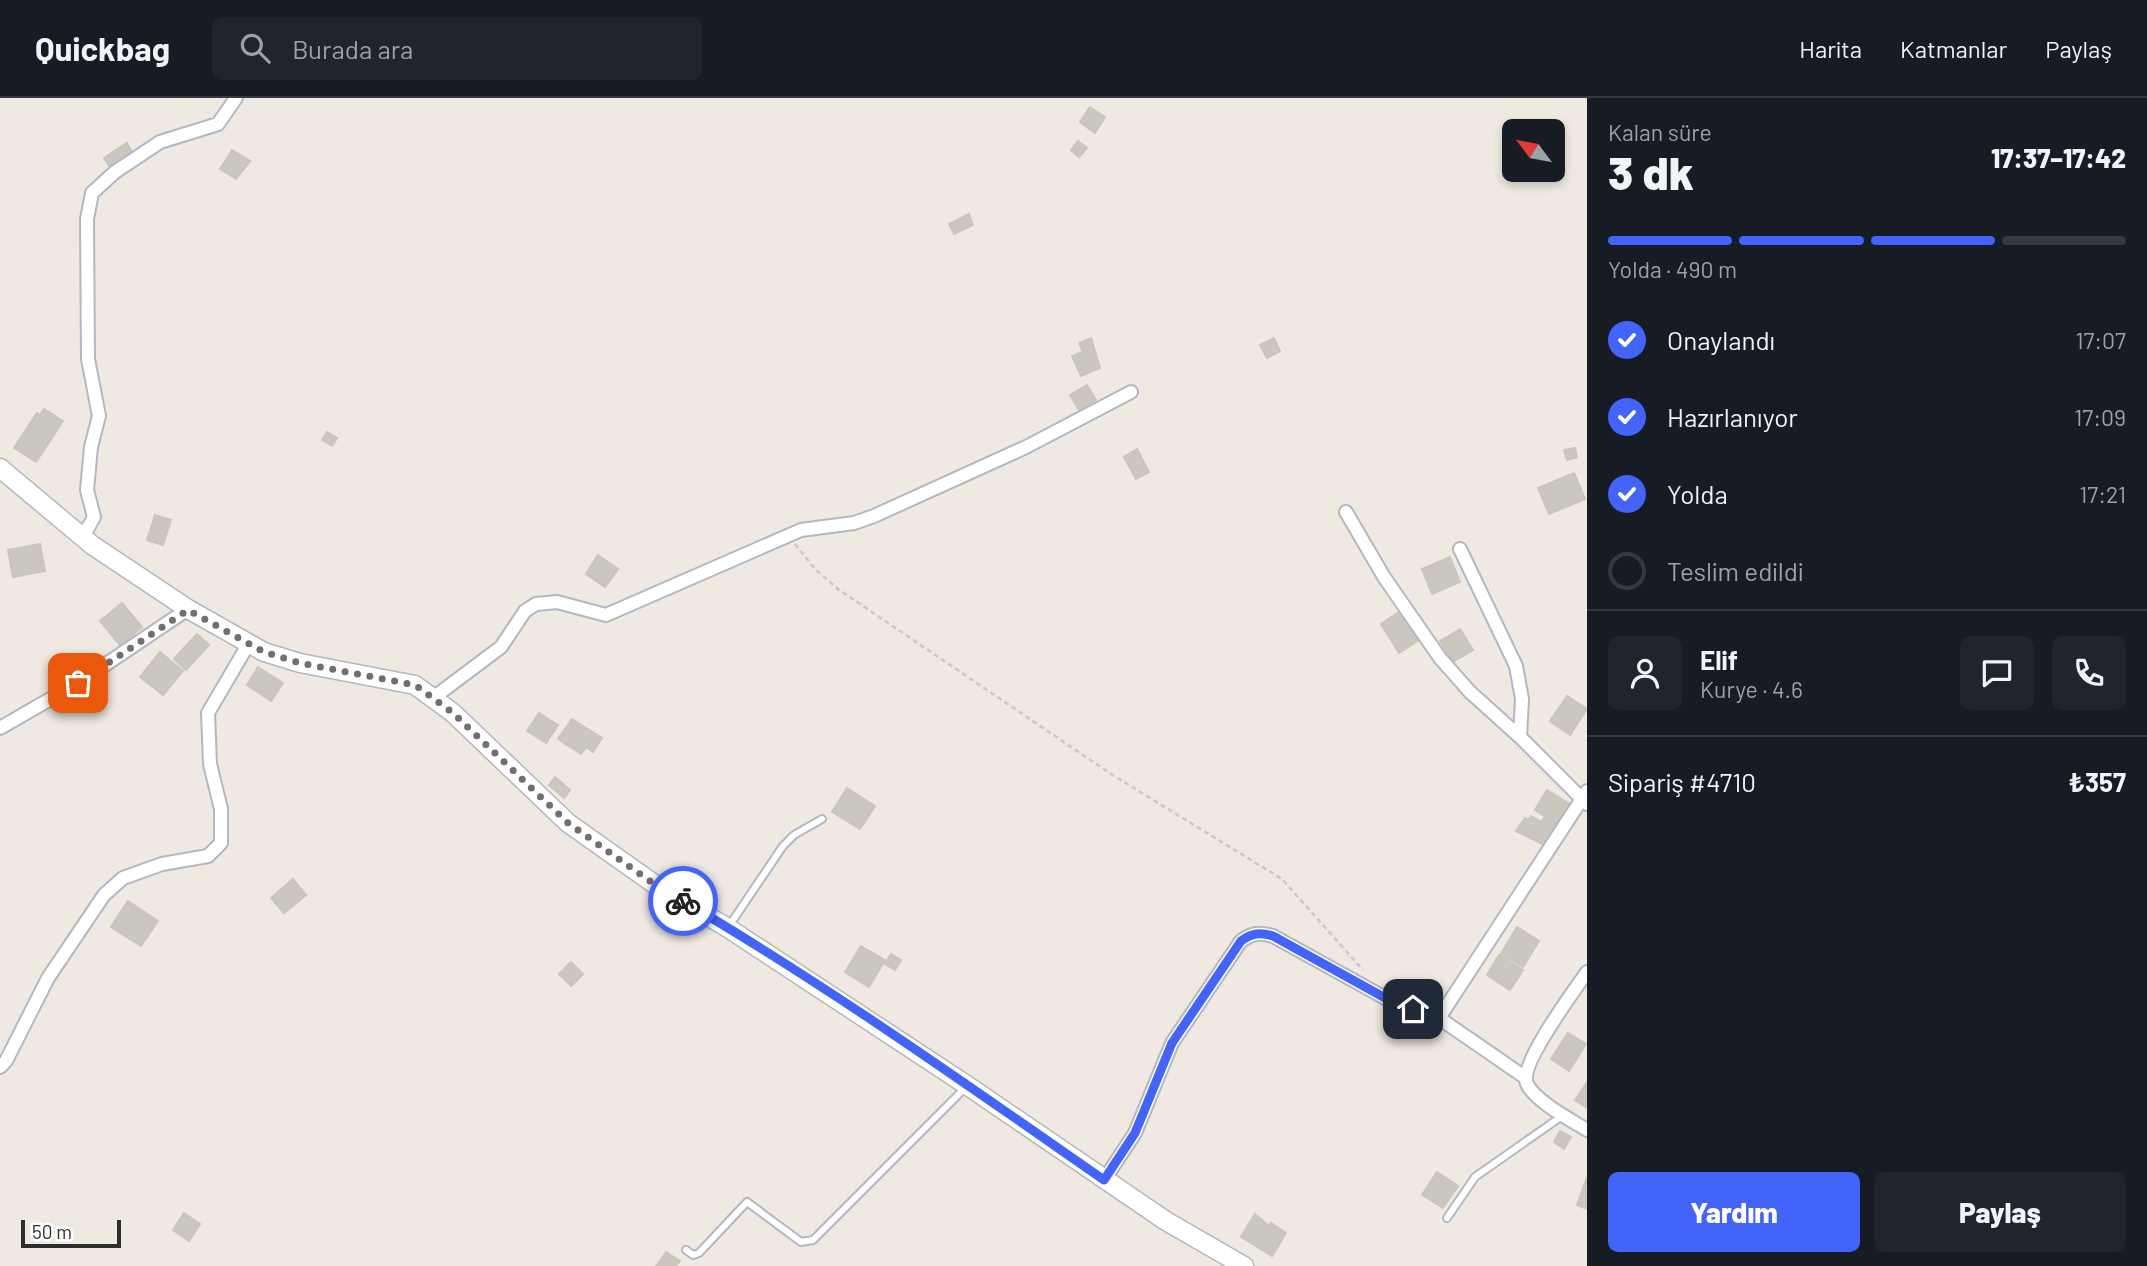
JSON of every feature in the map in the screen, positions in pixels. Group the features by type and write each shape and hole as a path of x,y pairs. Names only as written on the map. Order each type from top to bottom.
{"street":[{"path":"83,537 94,517 87,490 91,447 99,416 88,359 87,219 92,193 115,172 160,142 219,124 236,98"},
{"path":"433,698 501,647 525,611 536,604 556,602 606,615 644,601 788,535 802,530 854,523 874,516 1026,447 1131,392"},
{"path":"0,468 83,537 188,610 264,652 300,663 415,685 453,713 568,823 657,886 728,928 968,1086 1166,1221 1244,1266"},
{"path":"1346,512 1384,577 1440,658 1470,692 1585,798 1439,1018"},
{"path":"1460,549 1517,666 1522,699 1520,737"},
{"path":"0,728 78,683 188,610"},
{"path":"0,1066 48,978 104,895 124,878 162,864 208,856 222,843 221,809 210,764 208,713 249,643"},
{"path":"1104,1180 1135,1133 1172,1043 1241,941 1251,934 1273,936 1387,999 1439,1018 1526,1078"},
{"path":"1587,972 1539,1045 1526,1078 1528,1086 1539,1097 1587,1130"}],"lane":[{"path":"728,928 783,846 794,835 822,820"},
{"path":"686,1250 693,1255 699,1253 747,1202 752,1203 802,1242 813,1240 968,1086"},
{"path":"1447,1218 1475,1177 1563,1115"}],"path":[{"path":"788,535 815,569 838,589 1100,767 1282,879 1371,979"}],"building":[{"path":"1090,107 1105,117 1095,133 1080,122"},
{"path":"1078,141 1087,148 1079,157 1071,150"},
{"path":"127,143 132,152 110,167 104,158"},
{"path":"232,150 250,161 236,179 220,169"},
{"path":"969,214 973,225 954,234 949,224"},
{"path":"1091,338 1100,368 1081,376 1072,356 1083,352 1079,343"},
{"path":"1274,338 1280,351 1267,358 1260,345"},
{"path":"1087,385 1096,400 1079,410 1070,395"},
{"path":"44,409 63,421 36,462 14,448 37,413 40,415"},
{"path":"327,432 337,438 332,446 322,440"},
{"path":"1575,448 1577,457 1567,460 1564,450"},
{"path":"1137,449 1149,472 1136,479 1124,457"},
{"path":"1574,473 1585,499 1549,514 1538,488"},
{"path":"155,515 171,520 163,545 147,540"},
{"path":"40,544 45,571 13,577 8,550"},
{"path":"598,555 618,569 605,587 586,574"},
{"path":"1450,557 1460,582 1432,594 1422,569"},
{"path":"122,603 142,627 120,645 100,621"},
{"path":"1405,608 1423,637 1399,653 1381,624"},
{"path":"1460,629 1473,650 1453,662 1440,641"},
{"path":"197,634 209,645 186,670 174,659"},
{"path":"160,652 183,671 163,695 140,677"},
{"path":"258,667 283,683 271,701 247,685"},
{"path":"1567,696 1587,709 1570,735 1550,721"},
{"path":"539,713 558,725 546,743 527,731"},
{"path":"572,719 602,738 593,752 586,747 581,754 558,739"},
{"path":"555,777 570,790 564,798 549,785"},
{"path":"847,788 875,806 860,829 832,812"},
{"path":"1547,790 1571,805 1558,825 1535,810"},
{"path":"1531,816 1541,822 1544,818 1556,826 1544,845 1516,831 1525,818 1528,820"},
{"path":"293,879 306,895 284,913 271,898"},
{"path":"128,901 158,921 141,946 111,927"},
{"path":"1517,927 1539,941 1523,967 1501,954"},
{"path":"861,946 885,960 869,987 845,972"},
{"path":"891,954 901,960 895,970 885,964"},
{"path":"1499,955 1523,970 1510,990 1487,975"},
{"path":"571,962 583,974 571,986 559,974"},
{"path":"1568,1033 1586,1044 1569,1071 1551,1059"},
{"path":"1587,1082 1587,1108 1575,1100"},
{"path":"1560,1131 1571,1137 1564,1149 1554,1142"},
{"path":"1437,1172 1458,1186 1443,1208 1422,1195"},
{"path":"1587,1177 1587,1209 1577,1205"},
{"path":"184,1213 200,1224 189,1241 173,1230"},
{"path":"1255,1214 1269,1226 1271,1223 1286,1233 1272,1256 1241,1237"},
{"path":"666,1252 680,1261 676,1266 657,1265"}],"way so far":[{"path":"78,683 188,610 264,652 300,663 415,685 453,713 568,823 657,886 683,901"}],"route":[{"path":"683,901 968,1086 1104,1180 1128,1146 1142,1119 1172,1043 1241,941 1251,934 1273,936 1387,999 1413,1009"}]}
